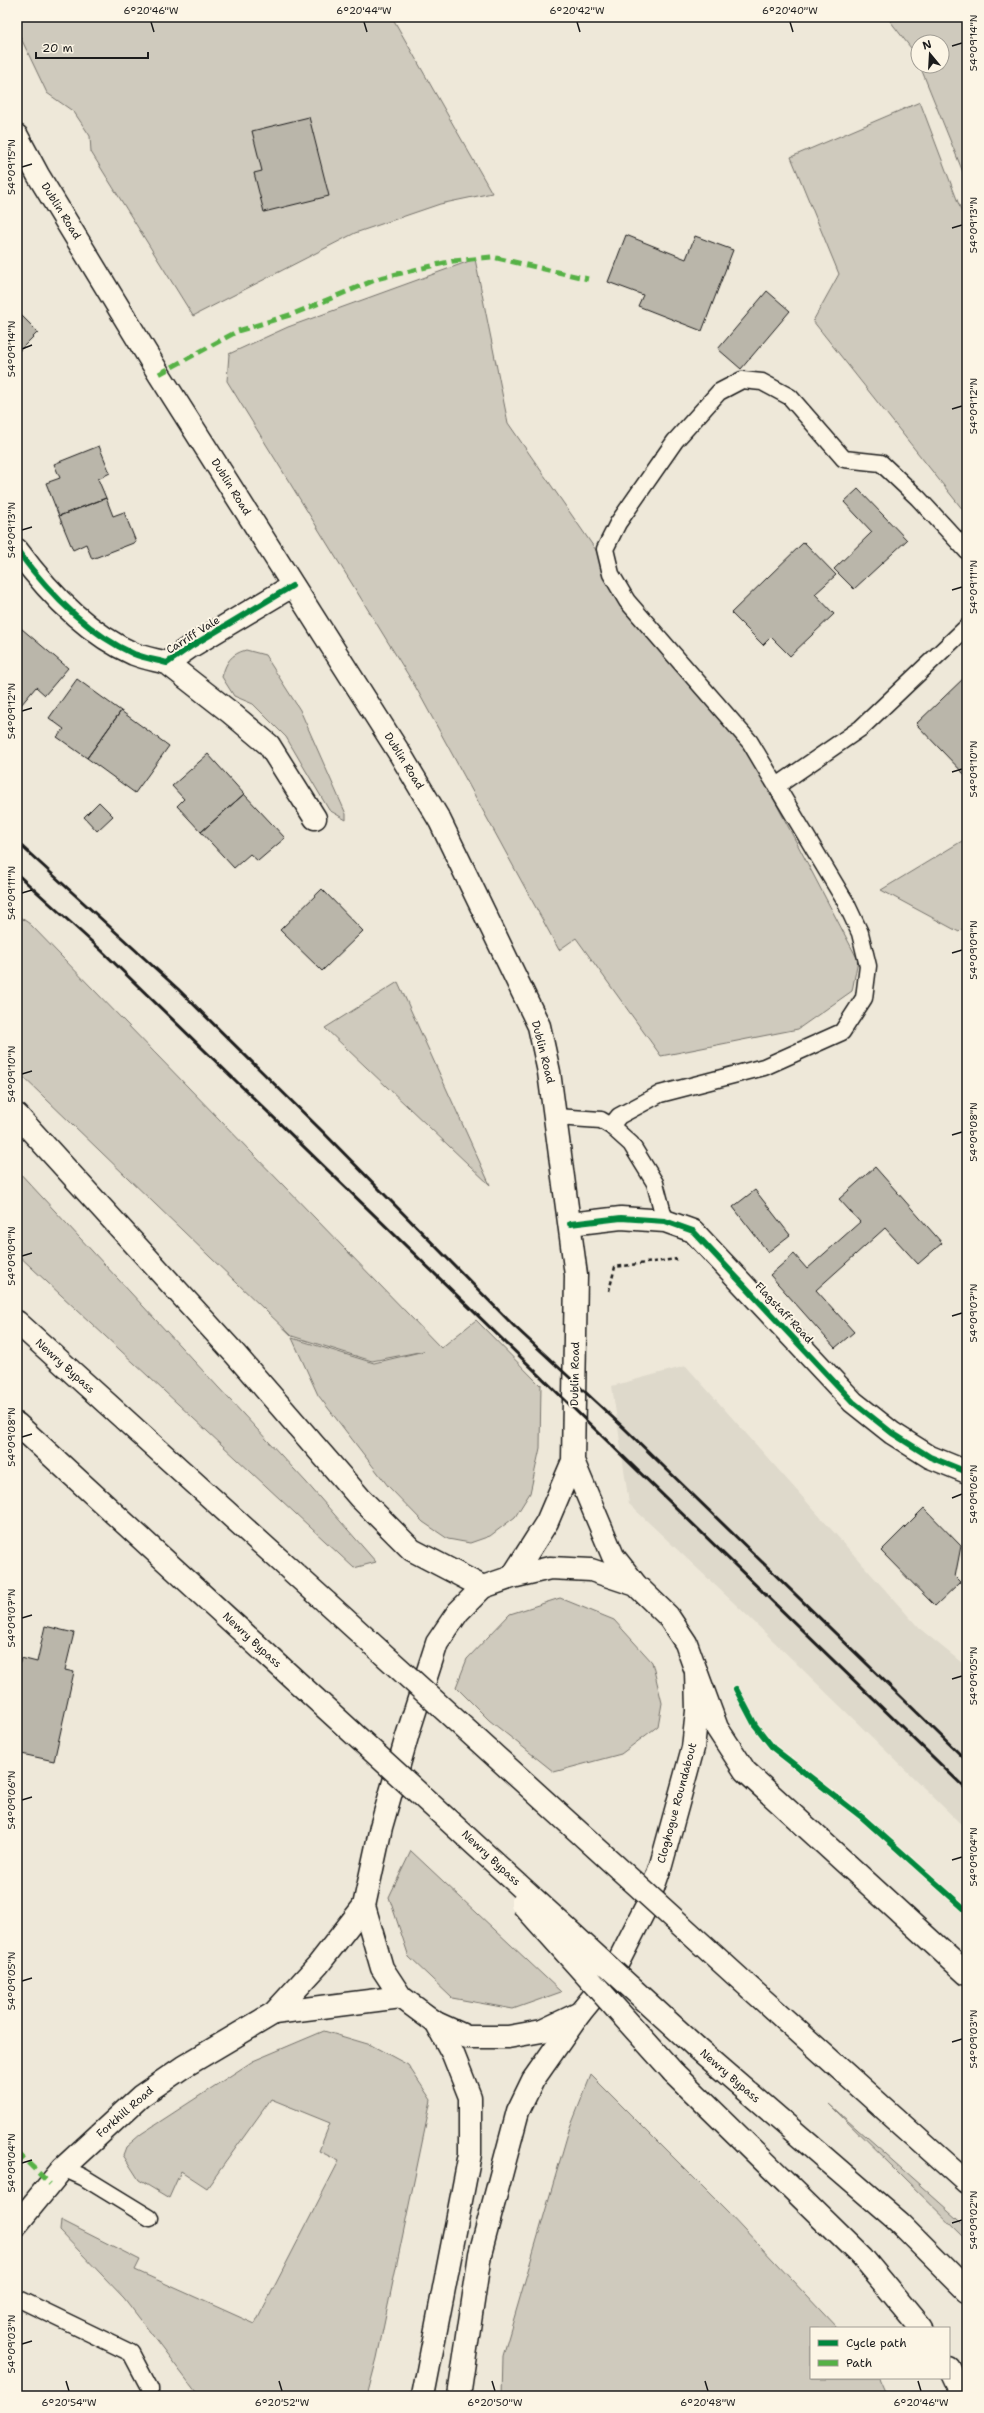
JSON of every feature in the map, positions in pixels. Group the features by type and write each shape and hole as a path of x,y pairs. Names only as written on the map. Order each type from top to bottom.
{"main road":[{"name":"Dublin Road","path":"17,136 38,175 159,374 292,586 400,754 440,821 539,1026 550,1072 576,1275 573,1461"},
{"name":"Carriff Vale","path":"17,550 34,573 61,602 97,633 134,654 167,663 269,745 315,818"},
{"name":"Carriff Vale","path":"167,663 190,647 292,586"},
{"path":"17,1115 235,1354 360,1498 412,1550 483,1587"},
{"name":"Flagstaff Road","path":"570,1224 621,1218 665,1221 693,1232 853,1402 892,1433 930,1457 967,1472"},
{"name":"Newry Bypass","path":"17,1322 967,2183"},
{"name":"Newry Bypass","path":"17,1424 696,2047 900,2223 967,2290"},
{"path":"512,1576 547,1522 573,1461"},
{"path":"573,1461 613,1556 636,1585"},
{"name":"Cloghogue Roundabout","path":"550,1568 591,1570 636,1585 668,1616 686,1643 696,1672 697,1711 694,1748 661,1865 647,1906 612,1974 580,2013 542,2031 508,2037 467,2037 436,2024 401,1997 382,1968 364,1906 381,1827 408,1733 437,1643 458,1612 483,1587 512,1576 550,1568"},
{"path":"696,1672 717,1728 745,1771 967,1974"},
{"path":"436,1808 673,2072 862,2257 921,2327"},
{"path":"274,2013 318,1965 364,1906"},
{"path":"274,2013 401,1997"},
{"name":"Forkhill Road","path":"17,2224 63,2168 141,2096 183,2067 274,2013"},
{"path":"459,2396 480,2254 518,2111 533,2080 580,2013"},
{"path":"423,2396 470,2154 470,2098 452,2054 436,2024"},
{"path":"950,2370 962,2396"}],"lane":[{"path":"611,1126 619,1116 660,1094 764,1067 842,1032 864,998 868,966 860,933 845,901 750,742 628,601 611,574 605,549 618,523 675,441 719,392 742,380 762,382 790,397 844,459 881,463 918,498 967,551"},
{"path":"777,786 861,728 967,627"},
{"path":"556,1118 601,1120 611,1126 631,1144 655,1183 665,1221"},
{"path":"63,2168 83,2178 150,2218"},
{"path":"17,2298 131,2353 150,2389 150,2396"}],"path":[{"path":"607,1298 615,1267 715,1254"}],"shaded area":[{"path":"17,17 392,17 492,193 440,204 355,233 193,316 91,152 90,136 74,112 47,93 17,30"},
{"path":"887,17 967,17 967,182 923,74 950,74 950,34 910,34 910,47"},
{"path":"920,102 967,226 967,515 813,321 839,274 791,157"},
{"path":"475,259 508,423 598,553 750,742 768,788 858,960 852,991 798,1029 661,1056 576,938 559,950 415,686 227,381 229,354 288,327"},
{"path":"246,650 265,655 300,710 346,814 346,820 329,810 286,737 253,704 234,696 222,677 225,667 230,659 236,654"},
{"path":"967,838 967,924 959,932 881,890"},
{"path":"17,915 30,924 441,1348 476,1320 540,1385 541,1384 540,1448 530,1493 515,1517 490,1536 470,1543 448,1539 423,1522 388,1486 318,1395 292,1338 374,1363 424,1351 372,1361 292,1336 17,1071"},
{"path":"398,982 490,1185 325,1028"},
{"path":"17,1170 306,1482 376,1562 354,1568 17,1254"},
{"path":"686,1366 919,1628 967,1667 967,1830 752,1620 629,1504 612,1386"},
{"path":"560,1598 614,1620 652,1662 662,1703 658,1726 621,1754 554,1772 489,1720 456,1687 467,1659 510,1614"},
{"path":"411,1851 561,1992 513,2009 452,1998 409,1957 389,1897"},
{"path":"324,2031 371,2045 408,2065 431,2100 377,2358 367,2396 199,2396 124,2298 60,2231 61,2220 140,2260 135,2270 255,2324 339,2161 319,2151 330,2123 271,2099 207,2188 181,2171 169,2198 139,2180 123,2155 126,2147 141,2134 253,2061"},
{"path":"591,2075 728,2212 836,2327 810,2327 810,2379 879,2379 887,2396 502,2396 503,2356 568,2133"},
{"path":"829,2104 967,2227 967,2240"}],"building":[{"path":"309,117 329,196 264,212 254,173 262,171 252,131"},
{"path":"626,235 686,259 695,236 733,250 702,331 638,306 643,295 608,282"},
{"path":"767,291 790,311 741,369 718,349"},
{"path":"17,311 38,332 17,353"},
{"path":"99,446 110,473 98,479 106,498 59,516 46,483 60,478 54,464"},
{"path":"858,489 907,540 854,589 834,569 872,532 844,502"},
{"path":"106,498 113,516 124,512 136,542 92,559 86,544 73,550 59,516"},
{"path":"804,542 836,575 815,594 834,614 790,656 771,637 763,645 731,613"},
{"path":"17,624 22,629 17,635"},
{"path":"22,629 68,668 45,695 36,687 21,705 17,701 17,635"},
{"path":"967,675 967,777 916,724"},
{"path":"77,679 121,711 87,758 57,737 64,729 49,718"},
{"path":"121,711 169,746 135,793 87,758"},
{"path":"208,754 244,794 201,832 177,806 184,799 172,786"},
{"path":"244,794 285,838 258,861 250,854 234,868 201,832"},
{"path":"99,802 113,816 97,831 84,817"},
{"path":"322,889 363,931 322,971 280,930"},
{"path":"875,1167 942,1243 918,1264 885,1228 816,1290 854,1332 835,1348 770,1275 794,1254 807,1269 860,1222 839,1199"},
{"path":"755,1190 790,1235 768,1252 733,1207"},
{"path":"924,1508 961,1546 955,1577 960,1582 935,1606 881,1551"},
{"path":"45,1626 74,1633 65,1670 74,1672 54,1761 17,1753 17,1673 21,1658 37,1662"}],"railway":[{"path":"17,842 178,989 322,1131 514,1326 624,1428 967,1761"},
{"path":"17,874 102,951 967,1790"}],"marked path":[{"path":"159,374 238,331 293,314 380,278 453,261 492,257 588,279"},
{"path":"17,2152 50,2184"}],"cycle path":[{"path":"17,550 55,596 84,623 116,645 134,654 167,663 190,647 292,586"},
{"path":"570,1224 621,1218 665,1221 693,1231 853,1402 892,1433 930,1457 967,1472"},
{"path":"736,1689 755,1725 773,1748 863,1818 967,1911"}]}
